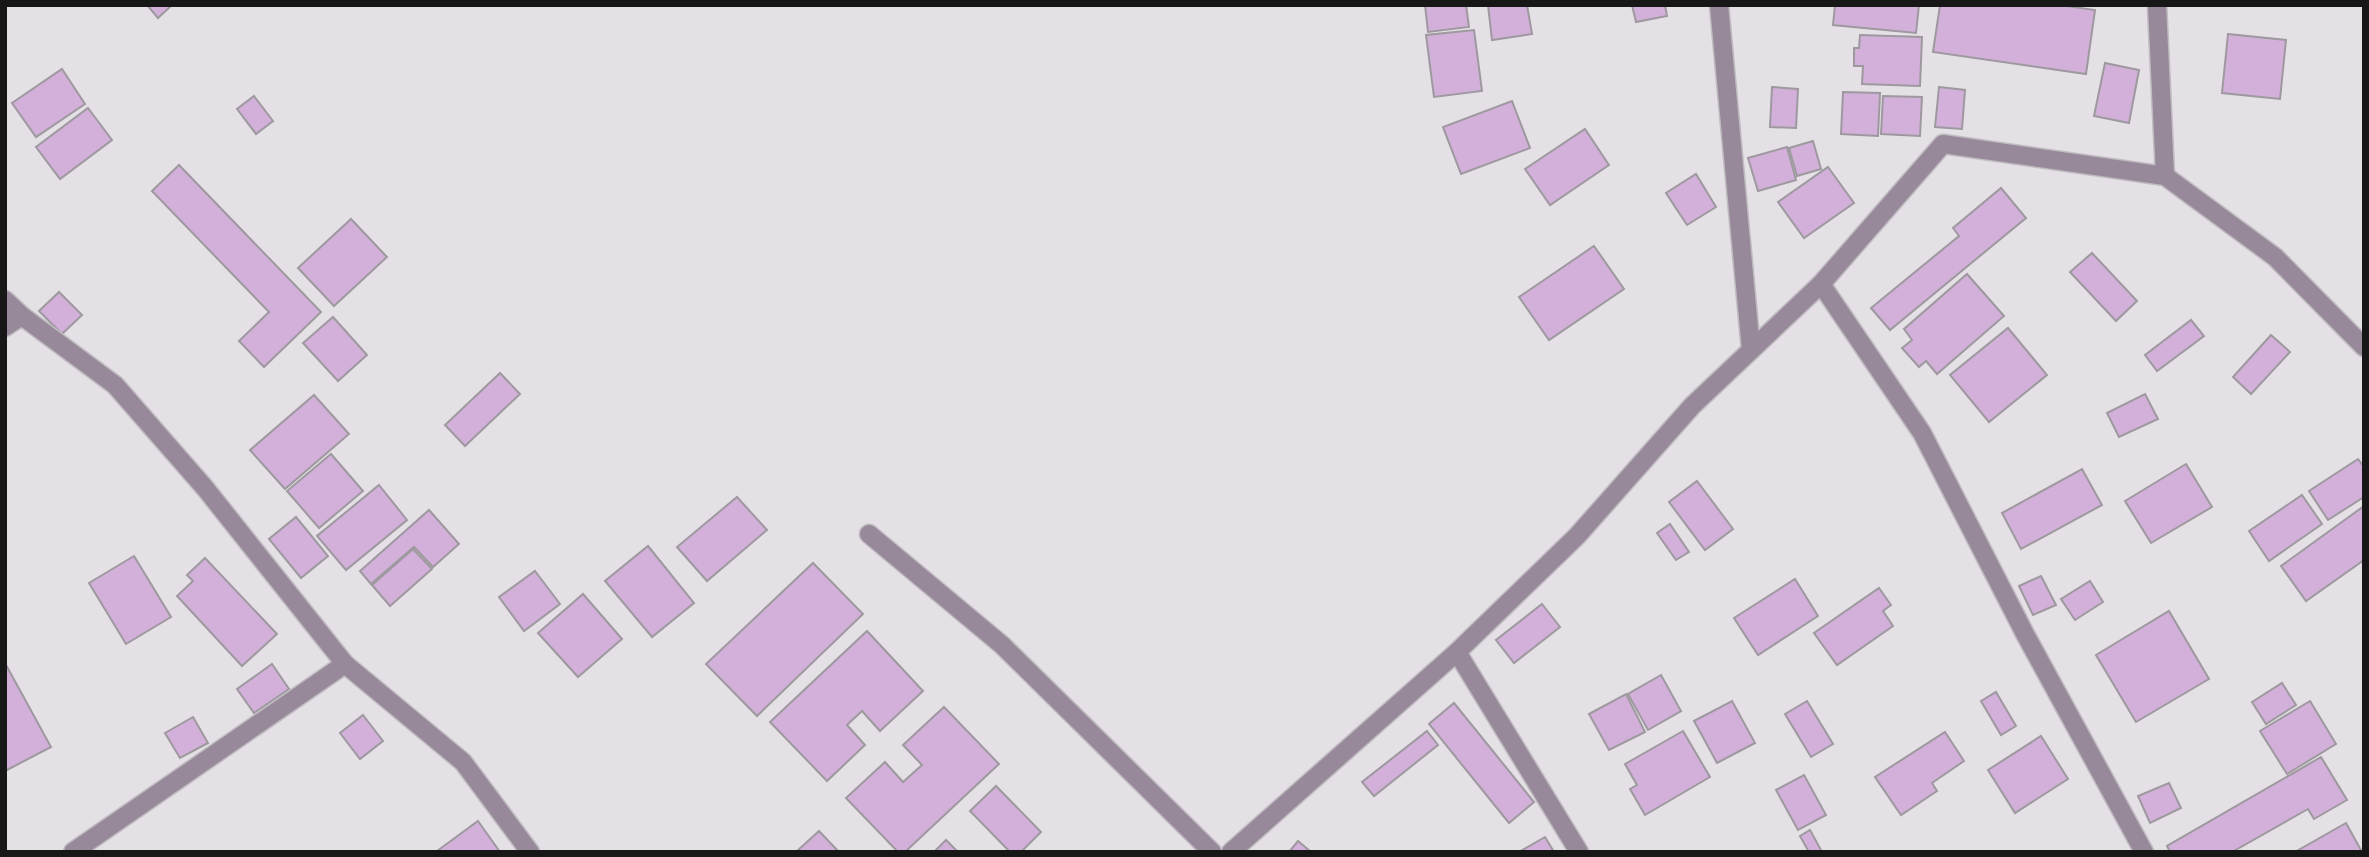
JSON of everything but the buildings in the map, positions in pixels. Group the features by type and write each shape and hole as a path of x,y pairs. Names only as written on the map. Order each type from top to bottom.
{"street":[{"path":"1719,5 1751,350"},
{"path":"2157,5 2165,176"},
{"path":"1231,852 1457,652 1577,536 1692,406 1821,285 1943,144 2165,176 2275,257 2364,347"},
{"path":"1821,285 1922,433 2025,634 2144,852"},
{"path":"5,300 22,316 115,385 205,488 345,664 463,762 530,852"},
{"path":"5,327 22,316"},
{"path":"869,534 1002,645 1212,852"},
{"path":"1457,652 1579,852"},
{"path":"73,852 345,664"}]}
